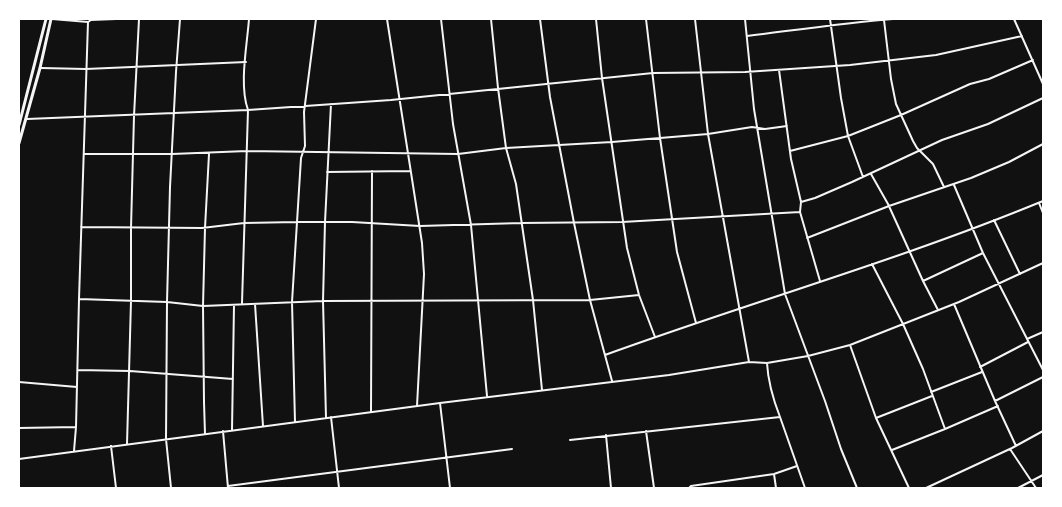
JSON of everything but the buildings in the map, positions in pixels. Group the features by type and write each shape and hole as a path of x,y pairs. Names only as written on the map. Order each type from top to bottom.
{"highway":[{"path":"19,124 46,19"},
{"path":"19,143 40,68 51,19"}],"street":[{"path":"51,19 88,22 91,20 116,19"},
{"path":"127,444 131,301 130,228 139,19"},
{"path":"171,488 166,439 167,302 176,64 180,19"},
{"path":"242,304 248,110 245,101 249,19"},
{"path":"295,422 292,302 297,222 305,146 305,106 316,19"},
{"path":"387,19 420,226 424,274 417,406"},
{"path":"441,19 449,93 471,225 488,397"},
{"path":"491,19 506,148 516,184 533,300 542,390"},
{"path":"540,19 548,83 574,223 590,300 612,381"},
{"path":"596,19 602,78 622,222 632,272 639,296 655,336"},
{"path":"646,19 676,252 696,323"},
{"path":"695,19 708,134 749,362"},
{"path":"745,19 758,128 786,294 841,449 857,488"},
{"path":"830,19 848,136 863,177"},
{"path":"747,36 851,22 893,19"},
{"path":"1014,19 1043,84"},
{"path":"884,20 896,104 912,141 933,164 944,188"},
{"path":"74,451 88,22"},
{"path":"20,119 85,118 248,110 399,99 653,73 701,73 836,66 936,55 1022,36"},
{"path":"790,151 848,136 970,84 989,79 1033,60"},
{"path":"40,68 86,69 246,62"},
{"path":"778,70 800,202 800,212 820,282"},
{"path":"800,202 815,198 871,174 942,140 988,124 1043,98"},
{"path":"326,418 323,301 331,104"},
{"path":"84,154 172,154 247,151 458,154 506,148 559,146 708,134 752,127 787,126"},
{"path":"807,238 889,206 954,185 1009,162 1043,144"},
{"path":"206,434 203,377 203,306 209,153"},
{"path":"371,412 372,171"},
{"path":"327,172 411,171"},
{"path":"871,174 889,206 909,252 938,310"},
{"path":"954,185 983,253 1043,370"},
{"path":"605,355 655,336 909,252 1043,201"},
{"path":"1038,203 1043,212"},
{"path":"81,228 205,228 244,223 297,222 420,226 622,222 800,212"},
{"path":"994,220 1020,274"},
{"path":"923,281 983,253"},
{"path":"19,459 331,417 669,375 749,362 767,363 808,356 850,345 954,304 1043,263"},
{"path":"872,264 903,324 923,369 945,429"},
{"path":"78,299 167,302 203,306 323,301 590,300 639,296"},
{"path":"255,303 263,426"},
{"path":"954,304 982,372 1016,446"},
{"path":"232,430 234,305"},
{"path":"980,367 1043,332"},
{"path":"850,345 876,418 909,488"},
{"path":"767,363 767,376 772,398 805,488"},
{"path":"77,370 130,371 233,379"},
{"path":"931,392 982,372"},
{"path":"995,401 1043,377"},
{"path":"19,382 77,387"},
{"path":"876,418 932,396"},
{"path":"440,403 450,488"},
{"path":"892,450 998,406"},
{"path":"331,417 339,488"},
{"path":"570,440 780,417"},
{"path":"19,428 76,427"},
{"path":"223,431 228,487 512,449"},
{"path":"646,431 654,488"},
{"path":"926,488 1010,449 1043,431"},
{"path":"606,435 611,488"},
{"path":"111,446 116,488"},
{"path":"1010,449 1036,488"},
{"path":"689,488 691,486 774,474 797,466"},
{"path":"774,474 776,488"},
{"path":"1018,488 1043,475"}]}
